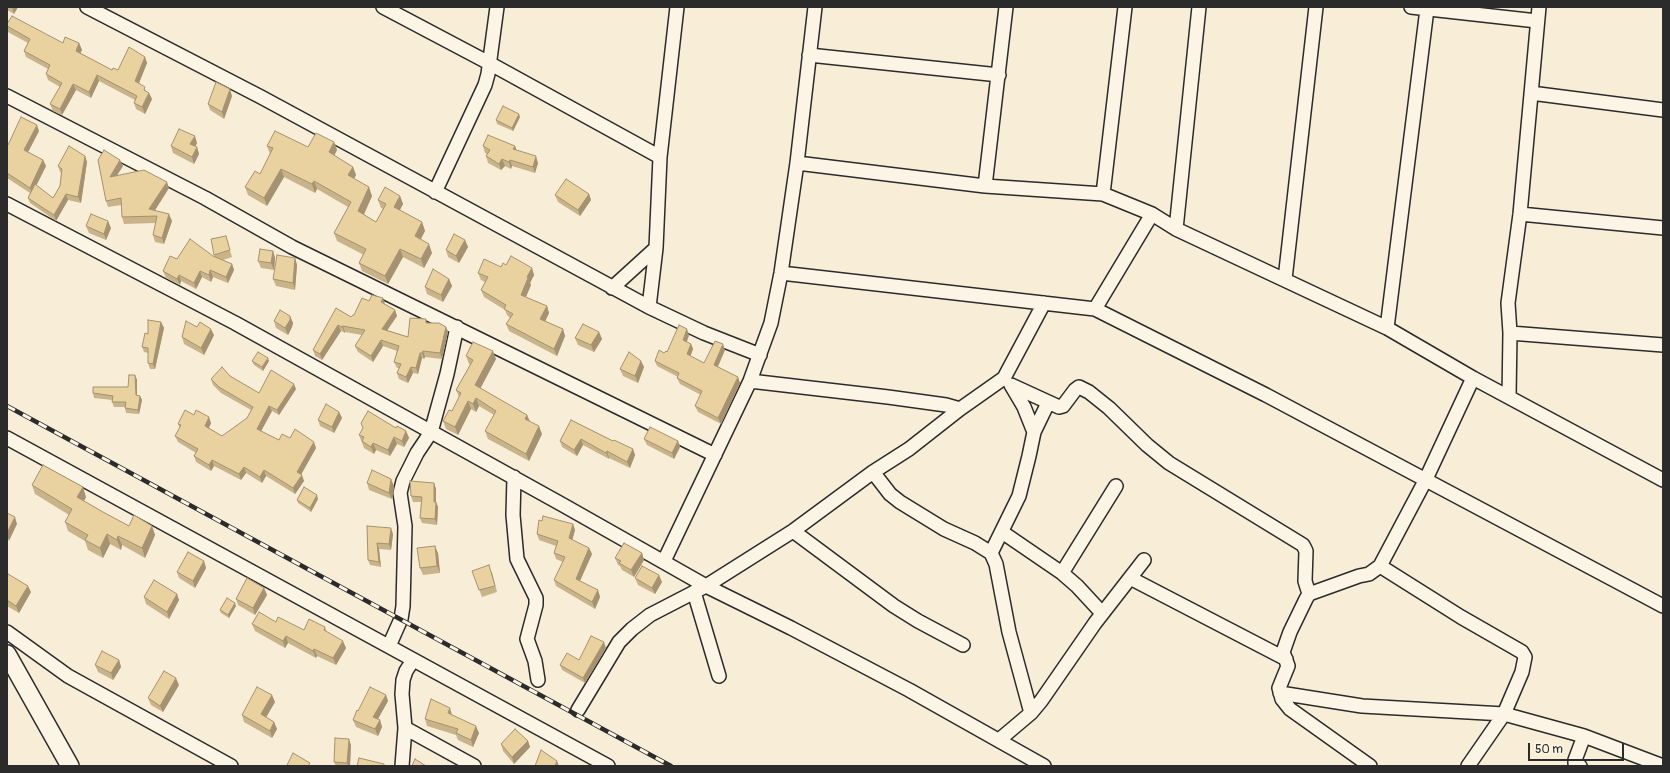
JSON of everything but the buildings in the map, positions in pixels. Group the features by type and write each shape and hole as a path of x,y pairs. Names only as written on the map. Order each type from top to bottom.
{"main road":[{"path":"7,654 70,766"}],"street":[{"path":"87,7 268,100 612,288 704,333 760,355"},
{"path":"383,7 489,63 660,157"},
{"path":"435,192 485,85 488,74 497,7"},
{"path":"649,307 656,248 660,157 677,7"},
{"path":"664,561 750,381 771,323 781,273 798,163 814,7"},
{"path":"985,186 1006,7"},
{"path":"1103,194 1126,7"},
{"path":"1176,229 1199,7"},
{"path":"1285,279 1316,7"},
{"path":"1411,7 1537,21"},
{"path":"1509,397 1510,333 1508,303 1520,214 1539,7"},
{"path":"1387,328 1427,9"},
{"path":"809,55 999,75"},
{"path":"1531,93 1663,110"},
{"path":"7,96 205,198 292,247 715,455"},
{"path":"798,163 985,186 1103,194 1152,214 1176,229 1387,328 1473,378 1663,480"},
{"path":"7,204 235,324 514,477 706,586 909,690 1044,766"},
{"path":"1094,308 1152,214"},
{"path":"1520,214 1663,228"},
{"path":"612,288 656,248"},
{"path":"781,273 1094,308 1261,392 1425,481 1663,606"},
{"path":"578,710 619,642 632,629 650,615 706,586 793,531 873,472 909,449 960,409 1007,381 1044,303"},
{"path":"389,646 401,619 403,606 405,526 400,493 403,481 417,453 431,432 447,374 457,327"},
{"path":"1510,333 1663,345"},
{"path":"1370,766 1290,710 1282,699 1279,688 1288,666 1283,652 1309,594 1359,576 1369,574 1380,566 1425,481 1473,378"},
{"path":"750,381 888,397 960,409"},
{"path":"1007,381 1048,403 1063,406 1079,387 1089,392 1110,408 1147,445 1168,463 1298,540 1306,551 1305,581 1309,594"},
{"path":"1007,381 1024,407 1034,432"},
{"path":"991,553 1019,496 1030,456 1034,432 1048,403"},
{"path":"7,438 608,766"},
{"path":"873,472 890,494 900,502 944,529 975,543 991,553 996,564 1009,632 1031,713"},
{"path":"514,477 513,515 517,559 536,598 536,605 527,639 535,661 538,680"},
{"path":"1062,573 1116,486"},
{"path":"793,531 894,606 918,621 963,645"},
{"path":"1002,532 1062,573 1077,586 1102,613"},
{"path":"999,740 1031,713 1042,701 1102,613 1144,560"},
{"path":"1380,566 1461,617 1522,652 1525,657 1525,663 1504,714 1468,766"},
{"path":"1130,578 1286,659"},
{"path":"694,592 719,676"},
{"path":"7,632 68,676 231,766"},
{"path":"402,766 405,728 402,694 403,680 406,671 414,660"},
{"path":"1280,693 1362,706 1504,714 1584,736 1663,766"},
{"path":"405,728 474,766"},
{"path":"1580,766 1575,763 1575,760 1584,736"}],"railway":[{"path":"7,406 671,766"}]}
